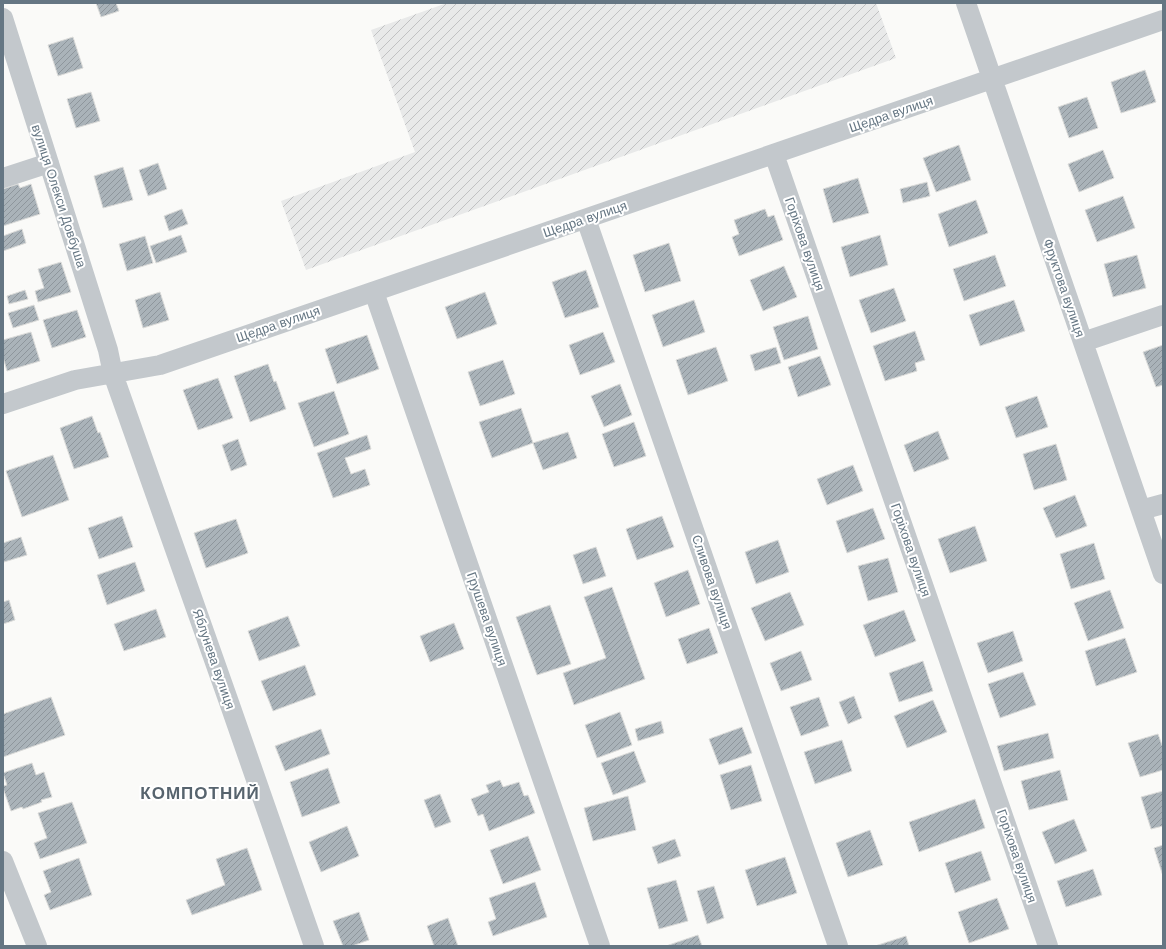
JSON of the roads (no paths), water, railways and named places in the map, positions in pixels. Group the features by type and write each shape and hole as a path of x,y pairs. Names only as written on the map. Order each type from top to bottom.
{"street":[{"name":"Фруктова вулиця","path":"966,3 1163,574"},
{"name":"вулиця Олекси Довбуша","path":"3,18 108,350 113,374"},
{"name":"Щедра вулиця","path":"3,404 75,380 160,365 1163,20"},
{"name":"Горіхова вулиця","path":"774,154 1048,946"},
{"path":"3,178 49,163"},
{"name":"Сливова вулиця","path":"586,219 838,946"},
{"name":"Грушева вулиця","path":"374,292 600,946"},
{"path":"1083,342 1163,315"},
{"name":"Яблунева вулиця","path":"113,374 314,946"},
{"path":"1141,510 1163,504"},
{"path":"3,861 37,946"}],"district":[{"name":"КОМПОТНИЙ","path":"200,793"}]}
